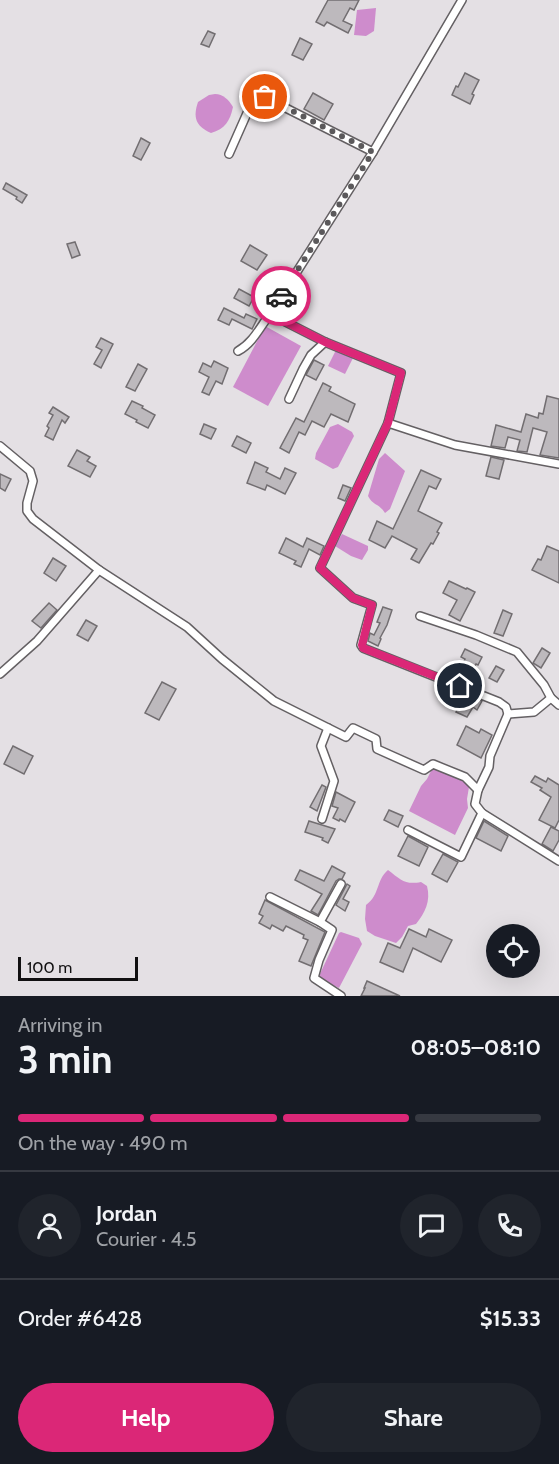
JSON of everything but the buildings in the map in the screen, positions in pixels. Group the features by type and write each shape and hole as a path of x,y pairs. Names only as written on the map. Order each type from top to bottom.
{"street":[{"path":"238,351 245,347 270,314 373,152 462,0"},
{"path":"229,154 252,102 260,95 373,152"},
{"path":"270,314 325,342 401,373 388,423 320,568 353,598 372,605 363,648 500,702 506,707 508,714 490,756 489,767 478,790 475,804 482,813 559,861"},
{"path":"290,399 303,369 312,355 325,342"},
{"path":"388,423 455,445 559,464"},
{"path":"0,446 30,471 33,480 27,511 33,519 99,570 188,627 222,659 274,700 346,737 353,728 376,739 377,749 424,770 433,764 465,777 478,790"},
{"path":"0,674 37,641 99,570"},
{"path":"420,616 517,652 544,685 551,698 559,705"},
{"path":"508,714 534,712 551,698"},
{"path":"322,819 334,781 321,746 328,728"},
{"path":"408,830 461,857 482,813"},
{"path":"320,922 341,884"},
{"path":"270,897 332,930 314,978 341,996"}],"shaded area":[{"path":"376,8 374,31 366,36 354,35 357,10"},
{"path":"215,94 226,98 233,107 226,124 211,133 199,124 196,112 198,102"},
{"path":"265,326 301,346 268,406 233,387"},
{"path":"336,350 353,358 345,374 328,366"},
{"path":"338,424 352,432 354,436 338,467 333,469 315,459 330,427"},
{"path":"385,453 405,471 390,509 385,513 368,496 379,459"},
{"path":"342,534 368,546 362,560 335,546"},
{"path":"439,768 467,781 469,787 468,808 455,835 409,811 432,769"},
{"path":"388,870 403,881 421,882 427,886 428,891 428,902 422,916 416,924 408,926 396,943 367,931 365,919 366,905 374,897 381,878"},
{"path":"341,932 359,938 362,944 339,988 319,976"}],"way so far":[{"path":"265,97 373,152 281,296"}],"route":[{"path":"281,296 270,314 325,342 401,373 388,423 320,568 353,598 372,605 363,648 460,686"}]}
